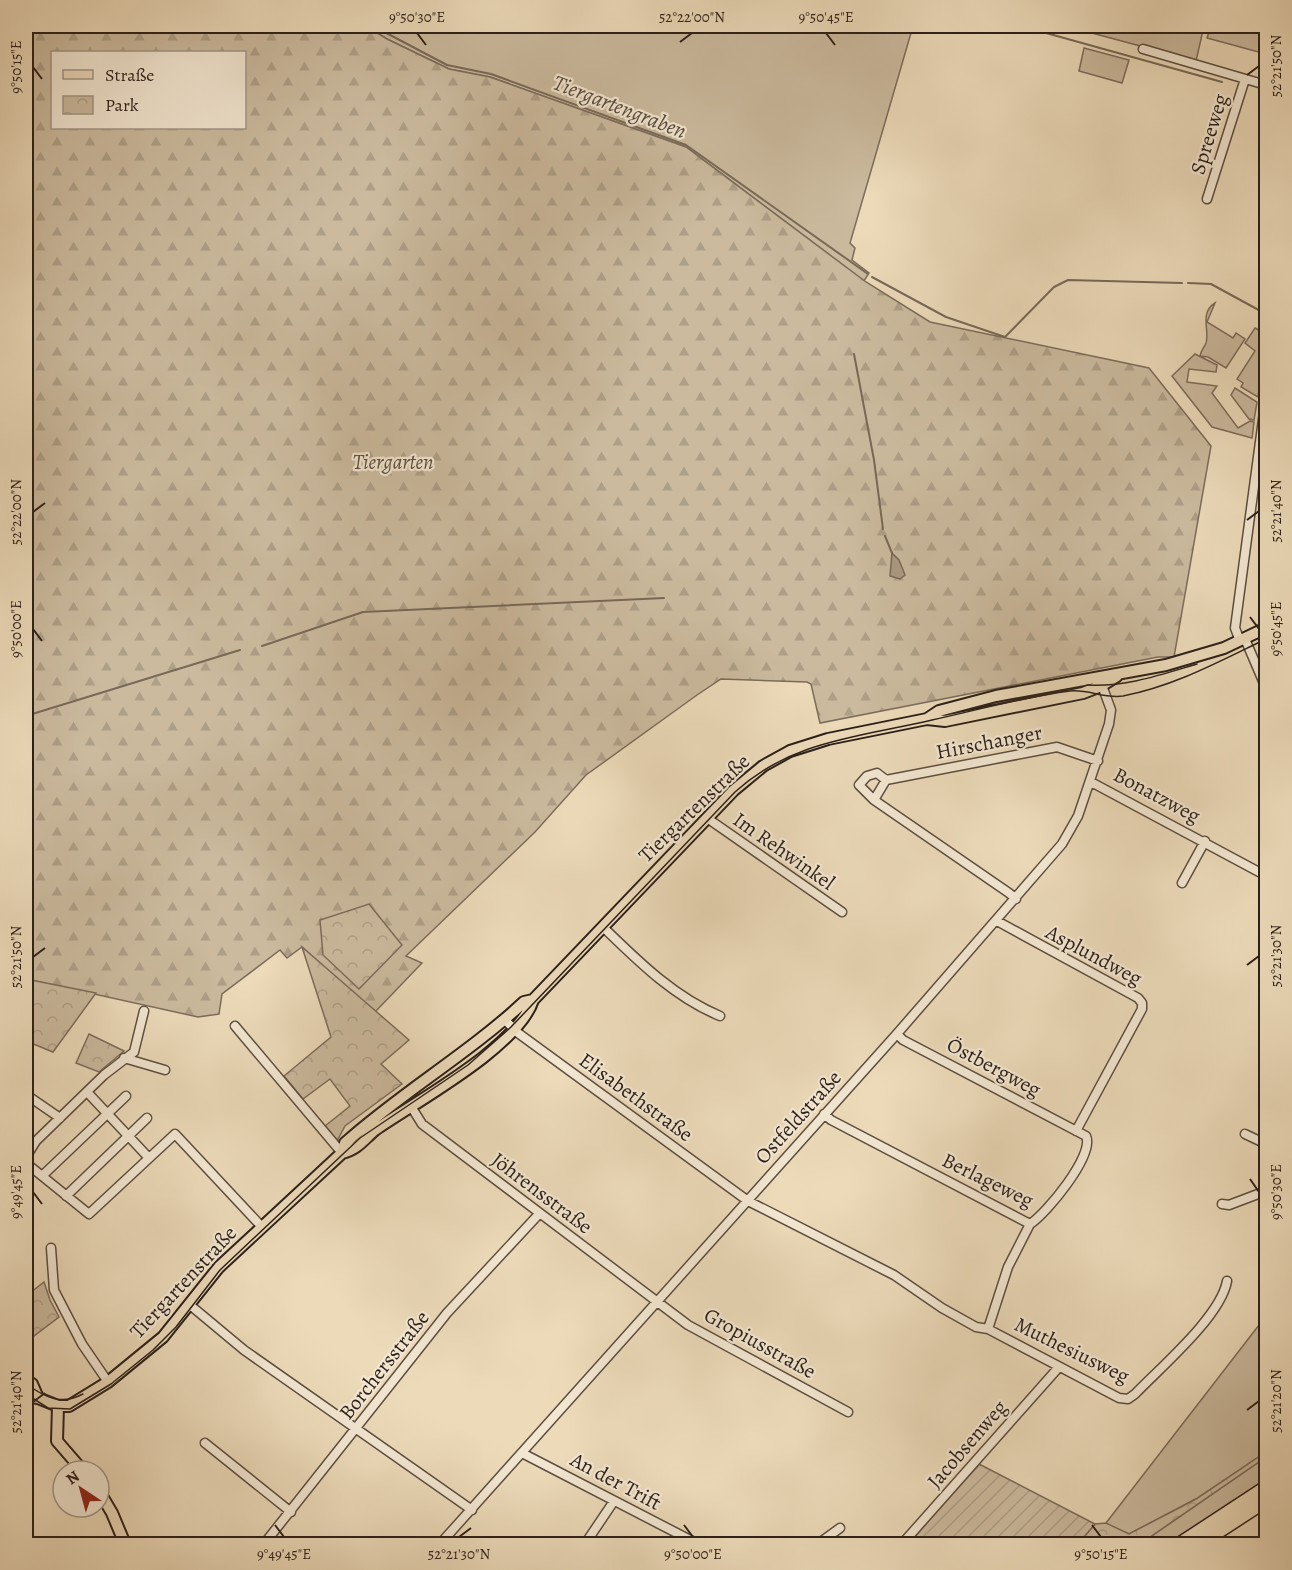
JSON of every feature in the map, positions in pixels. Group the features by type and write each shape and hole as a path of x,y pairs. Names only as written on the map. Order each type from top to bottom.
{"highway":[{"path":"1179,1545 1266,1487"},
{"path":"1200,1545 1266,1501"}],"main road":[{"name":"Tiergartenstraße","path":"58,1406 75,1404 108,1382 163,1337 219,1267 342,1153 351,1151 375,1131 412,1108 469,1067 513,1029 530,1008 532,1000 749,776 790,751 828,739 927,719 939,711 996,696 1101,682 1117,676 1166,666 1243,640 1266,628"},
{"name":"Tiergartenstraße","path":"342,1153 345,1143 363,1127 505,1020 524,1002 532,1000"},
{"path":"27,1388 38,1398 58,1406 57,1441 73,1459"},
{"path":"111,1511 125,1545"}],"street":[{"path":"1143,49 1266,85"},
{"name":"Spreeweg","path":"1207,200 1245,79"},
{"path":"1266,397 1234,628 1243,640 1266,688"},
{"name":"Ostfeldstraße","path":"440,1545 897,1034 1062,844 1078,816 1091,782 1111,710 1101,682"},
{"name":"Hirschanger","path":"874,800 859,785 867,776 877,773 886,780 1058,747 1098,761"},
{"path":"886,780 874,800 1016,899"},
{"name":"Bonatzweg","path":"1091,782 1205,841 1259,872"},
{"name":"Im Rehwinkel","path":"706,818 842,912"},
{"name":"Bonatzweg","path":"1182,883 1205,841"},
{"name":"Asplundweg","path":"997,921 1138,998 1142,1003 1142,1009 1076,1131"},
{"path":"603,927 670,987 698,1007 720,1016"},
{"path":"26,1157 36,1141 124,1058 134,1052 144,1011"},
{"name":"Elisabethstraße","path":"505,1020 513,1029 748,1201"},
{"path":"235,1026 342,1153"},
{"name":"Östbergweg","path":"897,1034 903,1040 1076,1131"},
{"path":"124,1058 165,1070"},
{"path":"87,1092 149,1158"},
{"path":"42,1176 126,1096"},
{"path":"31,1098 60,1118"},
{"name":"Jöhrensstraße","path":"412,1108 422,1124 657,1302"},
{"name":"Berlageweg","path":"824,1114 831,1120 1030,1224 1058,1196 1087,1147 1086,1136 1076,1131"},
{"path":"66,1196 147,1119"},
{"path":"26,1163 89,1214 175,1134 262,1227"},
{"path":"1245,1134 1266,1144"},
{"path":"1222,1203 1229,1205 1266,1191"},
{"name":"Muthesiusweg","path":"748,1201 894,1275 942,1308 976,1327 988,1329 1119,1398 1128,1399 1213,1312 1225,1294 1227,1281"},
{"name":"Borchersstraße","path":"264,1545 447,1313 539,1214"},
{"name":"Muthesiusweg","path":"988,1329 1008,1267 1030,1224"},
{"path":"51,1248 54,1290 82,1344 108,1382"},
{"name":"Gropiusstraße","path":"657,1302 688,1325 848,1412"},
{"path":"190,1305 244,1350 472,1510"},
{"name":"Jacobsenweg","path":"902,1545 1059,1367"},
{"path":"205,1443 291,1512"},
{"name":"An der Trift","path":"522,1453 694,1544"},
{"path":"585,1545 614,1501"},
{"path":"818,1545 840,1528"}],"green space":[{"name":"Tiergarten","path":"26,26 366,26 387,39 449,69 490,77 686,147 866,282 930,322 1149,368 1211,446 1174,657 1158,657 820,723 811,684 807,682 721,679 586,775 535,832 406,956 422,963 375,1012 302,947 287,958 280,950 222,994 219,1014 198,1017 26,979"},
{"path":"366,26 913,26 850,243 855,248 852,260 869,273 864,281 686,147 490,77 449,69 387,39"},
{"path":"1066,26 1204,26 1196,61"},
{"path":"1211,26 1266,26 1266,54 1207,38"},
{"path":"1084,48 1129,60 1122,83 1079,71"},
{"path":"1215,303 1207,322 1233,338 1236,333 1245,339 1226,368 1208,357 1200,356 1207,338 1206,317 1207,312"},
{"path":"1255,328 1266,334 1258,397 1241,387 1243,383 1237,379 1255,351 1245,343"},
{"path":"1195,354 1217,365 1216,372 1189,369 1187,382 1217,386 1212,393 1238,428 1250,421 1254,422 1252,438 1212,427 1172,376"},
{"path":"1235,388 1257,402 1254,420 1249,419 1231,395"},
{"path":"369,904 402,945 359,989 323,955 320,920"},
{"path":"302,947 409,1040 381,1064 402,1084 345,1126 337,1141 325,1126 350,1106 330,1079 303,1099 284,1076 331,1037"},
{"path":"26,979 96,993 53,1052 26,1041"},
{"path":"89,1034 124,1051 99,1072 76,1063"},
{"path":"44,1282 59,1317 26,1342 26,1296"},
{"path":"1266,1316 1266,1452 1196,1499 1129,1534 1108,1525 1106,1523"},
{"path":"1266,1452 1266,1457 1140,1544 1078,1544 1095,1524 1106,1523 1129,1534 1196,1499"},
{"path":"1266,1457 1266,1479 1168,1544 1140,1544"},
{"path":"979,1464 1095,1524 1078,1544 908,1544"}],"shaded area":[{"path":"892,553 899,560 905,575 900,579 890,576"}],"waterway":[{"name":"Tiergartengraben","path":"373,26 447,65 491,74 686,145 868,274"},
{"path":"1021,26 1222,82"},
{"name":"Tiergartengraben","path":"872,277 946,317 1005,337 1054,287 1068,280 1182,283"},
{"name":"Tiergartengraben","path":"1188,283 1211,284 1266,314"},
{"path":"854,354 874,460 883,529"},
{"path":"885,536 892,553"},
{"path":"262,646 363,612 664,598"},
{"path":"29,715 240,650"}],"tram line":[{"path":"26,1394 48,1408 70,1409 111,1384 153,1350 176,1327 220,1270 360,1138 468,1065 511,1027 735,792 757,775 780,761 828,743 1018,700 1070,691 1084,691 1116,697 1142,692 1197,672 1266,639"},
{"path":"1087,685 1129,682 1197,664"},
{"path":"26,1384 46,1396 60,1400 75,1398 83,1394"}]}
